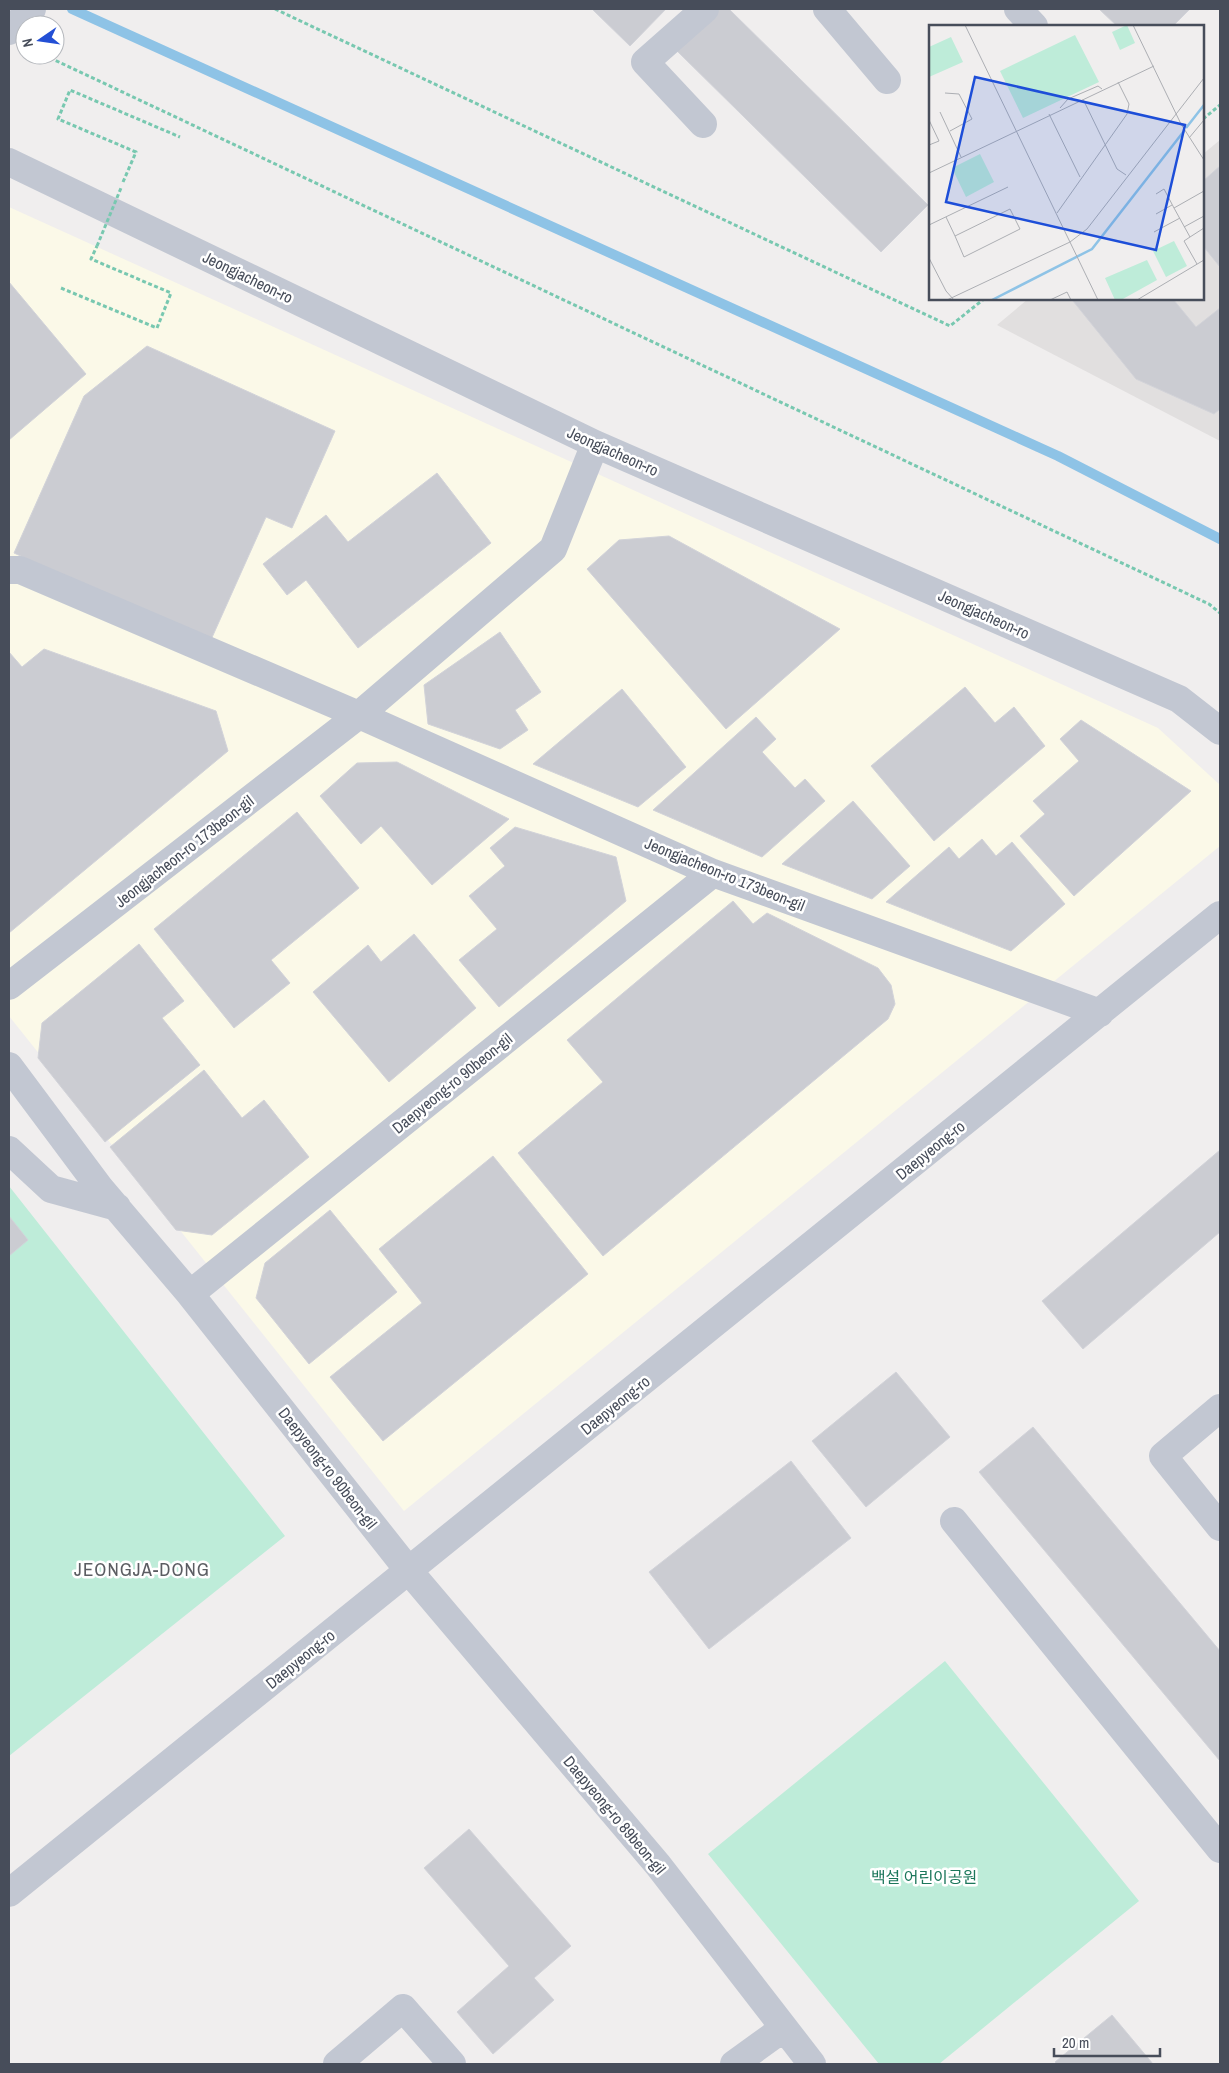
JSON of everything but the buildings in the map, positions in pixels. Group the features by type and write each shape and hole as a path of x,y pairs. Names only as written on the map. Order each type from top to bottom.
{"street":[{"path":"9,31 32,9"},
{"path":"702,124 645,62 705,9"},
{"path":"827,9 887,80"},
{"path":"1018,9 1033,25"},
{"name":"Jeongjacheon-ro","path":"9,162 595,444 1179,699 1220,732"},
{"name":"Jeongjacheon-ro 173beon-gil","path":"9,986 359,715 553,548 595,444"},
{"name":"Jeongjacheon-ro 173beon-gil","path":"9,570 20,570 359,715 713,873 1100,1013"},
{"name":"Daepyeong-ro 90beon-gil","path":"190,1294 713,873"},
{"name":"Daepyeong-ro","path":"9,1893 1220,915"},
{"name":"Daepyeong-ro 90beon-gil","path":"9,1066 117,1207 190,1294 409,1571"},
{"path":"9,1150 51,1189 117,1207"},
{"path":"1220,1408 1163,1456 1220,1527"},
{"path":"954,1522 1220,1849"},
{"name":"Daepyeong-ro 89beon-gil","path":"409,1571 658,1865 812,2064"},
{"path":"337,2064 403,2008 452,2064"},
{"path":"734,2064 784,2028"}],"path":[{"path":"276,9 950,326 983,300"},
{"path":"65,65 1209,604 1220,613"},
{"path":"60,288 156,328 171,293 91,260 136,152 58,119 70,90 180,136"},
{"path":"1204,118 1220,105"}],"shaded area":[{"path":"1220,140 1220,441 997,325 1027,300 1204,300 1204,153"},
{"path":"9,207 1158,728 1220,785 1220,846 404,1511 9,1016"}],"green space":[{"path":"9,1186 285,1536 9,1756"},
{"name":"백설 어린이공원","path":"945,1661 1139,1901 939,2064 879,2064 708,1854"}],"waterway":[{"path":"72,9 1058,456 1220,539"}],"district":[{"name":"JEONGJA-DONG","path":"142,1569"}]}
